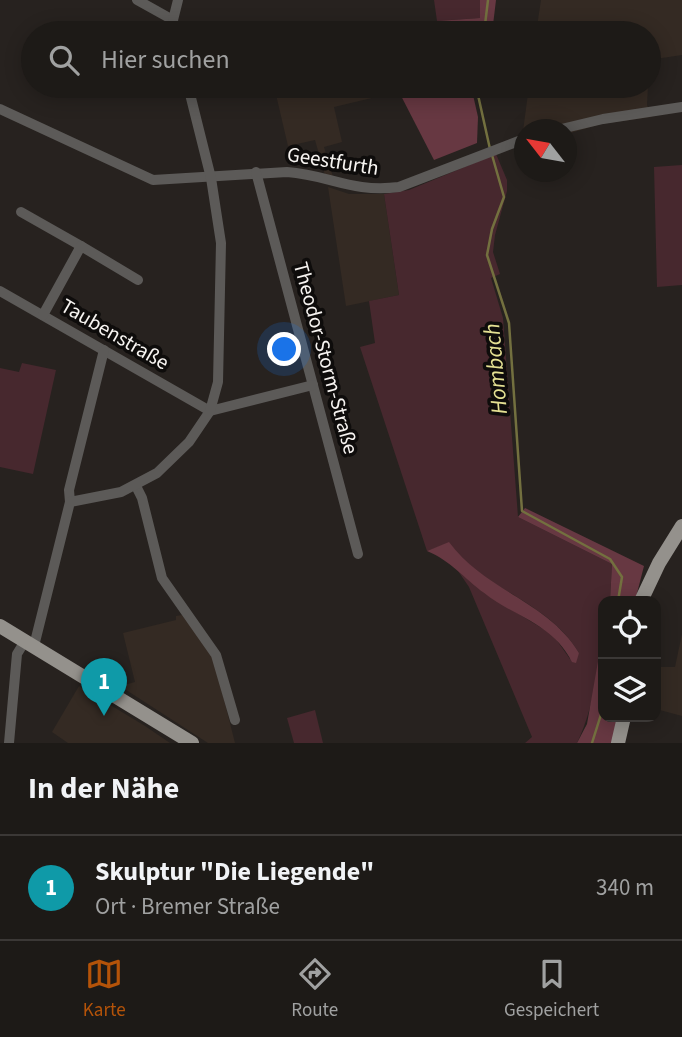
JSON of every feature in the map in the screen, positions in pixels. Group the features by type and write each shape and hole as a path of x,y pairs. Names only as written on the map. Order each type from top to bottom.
{"main road":[{"path":"644,596 677,545 682,526"},
{"path":"0,626 192,743"},
{"path":"618,743 623,722"}],"street":[{"path":"137,0 173,20 178,0"},
{"path":"70,502 136,486 157,473 189,442 211,411 218,382 221,243 211,178 191,98"},
{"path":"577,125 682,107"},
{"name":"Geestfurth","path":"0,109 153,180 211,178 256,172 305,173 360,189 386,189 430,176 514,142"},
{"name":"Theodor-Storm-Straße","path":"256,172 358,554"},
{"path":"21,212 138,280"},
{"path":"43,315 81,246"},
{"name":"Taubenstraße","path":"0,291 211,411"},
{"path":"9,743 17,654 29,643 70,502 69,490 104,350"},
{"path":"211,411 313,385"},
{"path":"136,486 142,498 162,578 216,655 235,720"}],"shaded area":[{"path":"434,0 480,0 480,18 437,21"},
{"path":"480,0 496,0 493,21 437,21 480,18"},
{"path":"541,0 682,0 682,55 661,58 661,21 538,21"},
{"path":"277,98 372,98 334,107 342,142 324,147 333,177 325,175 315,140 288,146"},
{"path":"402,98 474,98 478,117 477,143 434,160"},
{"path":"527,98 647,98 652,117 601,124 577,131 577,119 525,119"},
{"path":"496,154 507,180 493,252 500,274 491,278 503,318 518,517 612,564 610,596 598,596 598,668 589,711 577,743 525,743 532,737 469,587 454,565 484,593 553,635 570,659 579,653 551,621 480,573 449,543 427,551 360,347 375,343 369,301 399,295 384,194 409,190"},
{"path":"682,165 682,285 657,287 654,167"},
{"path":"328,187 349,194 384,194 399,295 346,306"},
{"path":"22,363 56,370 33,474 0,467 0,368 19,372"},
{"path":"525,508 644,566 636,596 610,596 612,564 518,517"},
{"path":"449,542 480,573 534,608 566,635 579,653 576,663 572,662 564,649 544,630 496,602 450,565 427,551"},
{"path":"182,615 213,656 235,743 208,743 120,686 135,682 123,633 176,620 176,616"},
{"path":"682,634 682,716 661,710 661,667 675,667"},
{"path":"598,661 598,722 616,722 612,743 577,743 587,724"},
{"path":"79,686 170,743 68,743 52,732"},
{"path":"315,710 323,743 294,743 287,718"}],"waterway":[{"name":"Hombach","path":"485,21 488,0"},
{"name":"Hombach","path":"479,98 490,149"},
{"name":"Hombach","path":"492,155 504,197 492,229 487,255 509,323 522,511 610,559 622,577 619,596"},
{"name":"Hombach","path":"592,743 599,722"}],"place":[{"name":"Skulptur \"Die Liegende\"","path":"104,716"}]}
